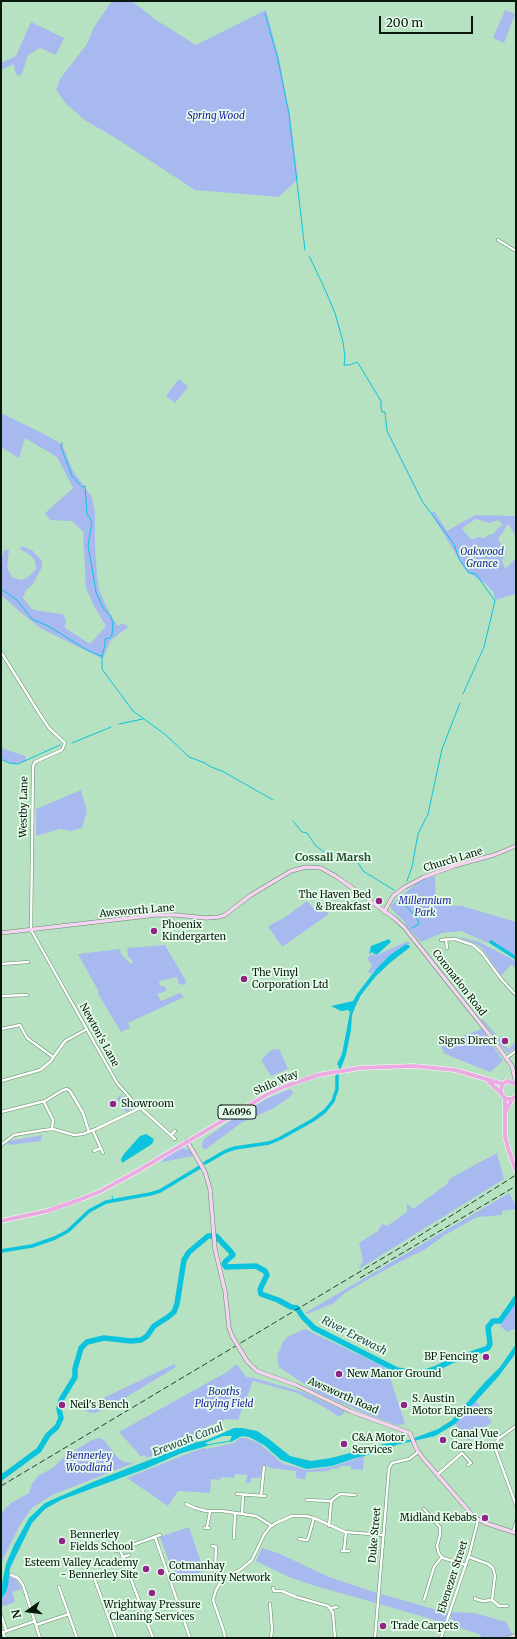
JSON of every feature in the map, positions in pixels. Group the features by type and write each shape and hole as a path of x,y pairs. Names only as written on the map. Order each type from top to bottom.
{"main road":[{"name":"Shilo Way","path":"1,1221 35,1214 79,1200 117,1182 279,1089 310,1077 333,1072 383,1066 419,1066 461,1072 488,1080 516,1084"},
{"name":"Shilo Way","path":"488,1080 501,1092 505,1098"},
{"path":"501,1092 505,1083"},
{"path":"515,1098 505,1098 505,1125 506,1142 516,1171"},
{"path":"506,1111 515,1098"}],"street":[{"path":"498,240 516,251"},
{"name":"Westby Lane","path":"1,652 49,728 65,743 62,750 35,762 33,766 31,930"},
{"name":"Church Lane","path":"384,912 393,896 424,877 516,846"},
{"name":"Awsworth Lane","path":"1,932 31,930 160,915 206,918 219,917 225,915 251,895 277,878 298,868 306,867 318,867 327,870 384,912"},
{"name":"Coronation Road","path":"384,912 398,922 420,946 506,1058 514,1071 516,1084"},
{"name":"Newton's Lane","path":"31,930 117,1083 140,1108 175,1139"},
{"path":"446,939 447,948"},
{"path":"441,940 455,939 473,945 482,953 499,976 516,995"},
{"path":"1,964 28,962"},
{"path":"1,996 28,994"},
{"path":"1,1029 20,1025 27,1038 53,1058"},
{"path":"1,1082 37,1072 44,1068 65,1041 87,1029"},
{"path":"506,1058 516,1051"},
{"path":"505,1083 514,1071"},
{"path":"1,1112 44,1102 63,1090 69,1090 83,1113 89,1132"},
{"path":"44,1102 53,1120 52,1129"},
{"path":"1,1145 14,1135 52,1129 76,1135 89,1132 140,1108"},
{"path":"93,1130 103,1153"},
{"path":"171,1135 175,1131"},
{"name":"Awsworth Road","path":"188,1141 207,1178 212,1198 214,1242 232,1336 247,1361 257,1371 281,1378 345,1408 412,1434 418,1452 478,1520 515,1533"},
{"path":"94,1151 101,1148"},
{"path":"516,1426 498,1439 495,1448 516,1505"},
{"name":"Duke Street","path":"375,1638 390,1466 393,1463 409,1459 418,1452"},
{"path":"437,1475 463,1453 470,1463 468,1465"},
{"path":"261,1496 264,1467"},
{"path":"237,1494 265,1496"},
{"path":"307,1500 331,1501 340,1494 355,1494"},
{"path":"242,1514 244,1495"},
{"path":"329,1526 331,1501"},
{"path":"186,1504 198,1510 210,1512 259,1516 272,1526"},
{"path":"424,1509 440,1527 437,1548 438,1552 442,1557 466,1565"},
{"path":"207,1528 210,1512"},
{"path":"234,1538 235,1514"},
{"path":"225,1638 213,1598 221,1580 240,1570 252,1560 262,1538 272,1526 282,1519 303,1515 314,1518 329,1526 346,1532 383,1536"},
{"path":"301,1540 308,1539 314,1518"},
{"name":"Ebenezer Street","path":"442,1638 469,1557 478,1520"},
{"path":"515,1533 516,1522"},
{"path":"346,1532 343,1551 349,1551"},
{"path":"116,1551 160,1535"},
{"path":"155,1537 190,1638"},
{"path":"212,1546 216,1547 215,1571 216,1575 221,1580"},
{"path":"120,1550 153,1638"},
{"path":"123,1558 129,1555"},
{"path":"424,1600 435,1565 442,1557"},
{"path":"469,1557 488,1564 494,1568 495,1576 492,1600"},
{"path":"11,1575 21,1581 40,1638"},
{"path":"93,1575 116,1638"},
{"path":"59,1587 62,1591 68,1614 77,1638"},
{"path":"273,1588 274,1591 282,1591 296,1597 325,1604 331,1608 336,1638"},
{"path":"475,1598 483,1601 492,1600 499,1606 507,1606"},
{"path":"270,1604 272,1609 271,1638"},
{"path":"331,1608 337,1606"},
{"path":"36,1625 68,1614"},
{"path":"1,1615 5,1638"},
{"path":"3,1632 35,1621"},
{"path":"510,1638 516,1635"}],"green space":[{"name":"Spring Wood","path":"112,1 132,1 156,20 196,45 266,10 279,58 290,115 298,179 279,197 195,190 114,137 86,121 67,105 56,90 60,79 87,44 94,27"},
{"path":"505,10 515,14 504,43 493,38"},
{"path":"31,22 64,38 56,55 40,48 28,55 22,74 18,76 15,72 14,64 1,70 1,63 16,56"},
{"path":"179,379 188,387 175,403 166,396"},
{"path":"1,413 62,444 73,471 92,497 95,513 95,546 99,590 110,614 118,626 123,623 128,627 110,641 103,659 40,628 1,595 1,559 4,550 9,550 7,567 12,577 21,580 27,578 36,569 35,561 30,555 20,549 21,546 32,550 42,561 42,567 33,584 26,590 23,598 32,609 63,614 66,620 65,628 90,644 106,626 94,606 86,588 83,532 72,521 50,520 45,513 73,488 57,457 25,438 19,458 1,447"},
{"name":"Oakwood Grance","path":"434,511 447,531 475,515 516,516 516,537 507,524 502,534 498,538 506,555 502,560 505,569 516,558 516,594 495,600 494,593 486,584 466,571 431,513","holes":["476,519 490,523 498,520 503,525 493,534 488,535 485,538 478,537 472,540 462,529"]},
{"path":"1,748 25,756 27,761 13,764 1,760"},
{"path":"81,790 87,811 82,828 71,831 60,829 36,836 36,809"},
{"name":"Millennium Park","path":"435,876 436,905 462,906 516,922 516,956 493,942 488,943 461,931 442,933 421,942 407,927 404,921 391,909 391,905 419,881"},
{"path":"307,901 315,910 323,907 329,914 282,947 268,926 284,918"},
{"path":"462,937 479,942 516,961 516,968 511,965 501,976 481,947 460,938"},
{"path":"408,941 410,944 406,944 390,955 371,974 368,972 372,966 367,958 373,953 375,956"},
{"path":"165,945 186,981 185,985 179,984 177,977 159,981 160,986 165,986 166,991 157,994 161,1001 180,993 184,997 128,1023 130,1028 121,1032 98,994 99,992 78,954 120,949 121,954 131,964 133,962 128,956 127,948"},
{"path":"481,1019 483,1019 508,1049 516,1042 516,1048 507,1053"},
{"path":"482,1029 503,1061 490,1072 445,1054 440,1044"},
{"path":"279,1049 288,1069 271,1076 261,1060 271,1050"},
{"path":"290,1089 293,1092 291,1096 274,1108 241,1123 205,1150 202,1147 203,1140 227,1123 266,1099"},
{"path":"123,1094 120,1098 121,1099 124,1096 134,1107 126,1112 117,1098"},
{"path":"42,1135 41,1141 8,1144 9,1141"},
{"path":"182,1148 190,1150 194,1156 162,1162 163,1159"},
{"path":"497,1153 504,1179 359,1269 363,1260 359,1243 378,1231 382,1224 387,1226 407,1212 407,1203 413,1209 447,1184 451,1178"},
{"path":"509,1193 516,1205 516,1209 502,1211 502,1215 477,1217 445,1235 421,1252 370,1278 345,1293 334,1303 307,1314 305,1313"},
{"path":"516,1299 516,1328 507,1332 501,1327 500,1322"},
{"name":"New Manor Ground","path":"305,1329 384,1367 391,1381 405,1424 397,1425 327,1397 313,1390 279,1367 277,1356 283,1342 287,1337"},
{"path":"174,1364 176,1367 110,1407 95,1413 88,1412 83,1408"},
{"name":"Booths Playing Field","path":"237,1364 246,1377 303,1392 344,1411 344,1413 339,1417 324,1407 297,1393 253,1381 238,1420 227,1419 206,1427 211,1434 147,1458 144,1455 140,1457 119,1432 227,1372"},
{"path":"476,1401 492,1422 476,1434 485,1449 483,1450 474,1436 468,1441 455,1424"},
{"name":"Bennerley Woodland","path":"99,1438 104,1440 119,1459 124,1462 134,1463 52,1495 32,1508 20,1525 1,1563 1,1513 11,1503 29,1493 32,1484 39,1475 53,1468 64,1457 92,1440"},
{"path":"240,1438 246,1438 259,1443 282,1463 306,1470 332,1467 364,1456 363,1470 351,1469 351,1466 340,1466 340,1468 330,1469 330,1471 307,1472 305,1479 296,1478 296,1471 263,1466 260,1478 251,1478 251,1483 246,1483 247,1475 235,1474 234,1478 221,1477 220,1480 211,1479 210,1493 178,1491 168,1506 127,1478 203,1448 207,1449 234,1443"},
{"path":"189,1527 204,1571 176,1581 160,1537"},
{"path":"262,1548 278,1553 329,1577 377,1593 376,1603 289,1577 256,1561"},
{"path":"9,1576 16,1579 22,1589 12,1592 15,1602 1,1607 1,1599 6,1592"},
{"path":"381,1594 448,1613 444,1623 380,1604"},
{"path":"452,1612 474,1613 506,1622 512,1634 503,1638 480,1638 481,1635 449,1624"}],"shaded area":[{"path":"389,939 391,942 376,955 372,952 369,954 371,946"},
{"path":"406,944 410,946 409,948 376,976 361,995 352,1015 351,1030 346,1055 338,1076 336,1077 339,1067 337,1064 342,1054 350,1012 348,1010 341,1011 331,1006 353,1001 377,968 390,955"},
{"path":"146,1134 154,1139 152,1144 122,1163 121,1159 124,1154 140,1136"},
{"path":"516,1344 516,1353 498,1377 455,1424 435,1436 396,1445 387,1450 332,1466 306,1469 281,1460 264,1445 249,1437 242,1436 231,1442 230,1440 232,1436 223,1436 205,1443 208,1444 207,1446 182,1453 145,1469 61,1500 45,1509 32,1523 10,1568 8,1586 1,1599 1,1588 6,1564 14,1545 29,1518 45,1503 95,1481 193,1443 207,1440 234,1428 257,1431 290,1456 311,1461 331,1458 384,1444 409,1440 438,1429 452,1420 500,1367"}],"waterway":[{"path":"265,13 278,60 289,114 305,250"},
{"path":"309,256 335,313 343,342 345,357 344,365 350,365 356,362 358,363 381,401 382,412 385,412 387,431 422,501 454,544 459,559 469,573 476,574 495,601 484,647 463,694"},
{"path":"62,443 61,447 72,476 80,485"},
{"path":"82,487 85,486 87,514 92,522 88,545 96,592 103,608 110,615 113,623 112,635 110,638 105,639 102,656 102,669 133,711 166,735 189,757 224,772 273,800"},
{"path":"1,589 17,600 32,619 48,626 87,650 101,656"},
{"path":"407,881 412,867 418,834 428,814 442,749 460,703"},
{"path":"119,724 143,719"},
{"path":"72,743 111,727"},
{"path":"1,759 9,763 18,764 60,745"},
{"path":"293,821 302,832 307,833 315,845 324,852 344,855 353,863 357,861 363,871 394,890"},
{"path":"399,898 416,917 419,923 412,928"},
{"path":"491,942 516,958"},
{"path":"205,1163 226,1151 235,1148 269,1143 313,1120 325,1111 333,1101 337,1089 337,1076"},
{"path":"1,1251 32,1246 55,1238 68,1231 89,1211 106,1202 160,1191 200,1167"},
{"path":"112,1196 113,1200"},
{"name":"River Erewash","path":"1,1478 39,1450 48,1435 57,1427 61,1418 59,1409 61,1400 75,1377 75,1369 81,1348 87,1342 104,1338 131,1341 141,1340 147,1336 154,1326 174,1312 177,1304 184,1260 189,1252 208,1236 216,1236 232,1253 233,1255 224,1264 226,1267 256,1266 265,1271 267,1275 260,1290 261,1294 278,1300 291,1307 297,1308 303,1317 314,1328 397,1370 425,1372 488,1348 490,1344 488,1327 493,1321 500,1321 516,1298"},
{"name":"Erewash Canal","path":"207,1445 231,1441"}],"railway":[{"path":"1,1486 403,1246 516,1175"},
{"path":"360,1278 516,1186"}],"place":[{"name":"The Haven Bed & Breakfast","path":"379,901"},
{"name":"Phoenix Kindergarten","path":"154,931"},
{"name":"The Vinyl Corporation Ltd","path":"244,979"},
{"name":"Signs Direct","path":"505,1041"},
{"name":"Showroom","path":"113,1104"},
{"name":"BP Fencing","path":"486,1357"},
{"name":"New Manor Ground","path":"339,1374"},
{"name":"Neil's Bench","path":"62,1405"},
{"name":"S. Austin Motor Engineers","path":"404,1405"},
{"name":"Canal Vue Care Home","path":"443,1440"},
{"name":"C&A Motor Services","path":"344,1444"},
{"name":"Midland Kebabs","path":"485,1518"},
{"name":"Bennerley Fields School","path":"62,1541"},
{"name":"Esteem Valley Academy - Bennerley Site","path":"146,1569"},
{"name":"Cotmanhay Community Network","path":"161,1572"},
{"name":"Wrightway Pressure Cleaning Services","path":"152,1593"},
{"name":"Trade Carpets","path":"383,1626"}],"district":[{"name":"Cossall Marsh","path":"333,858"}]}
